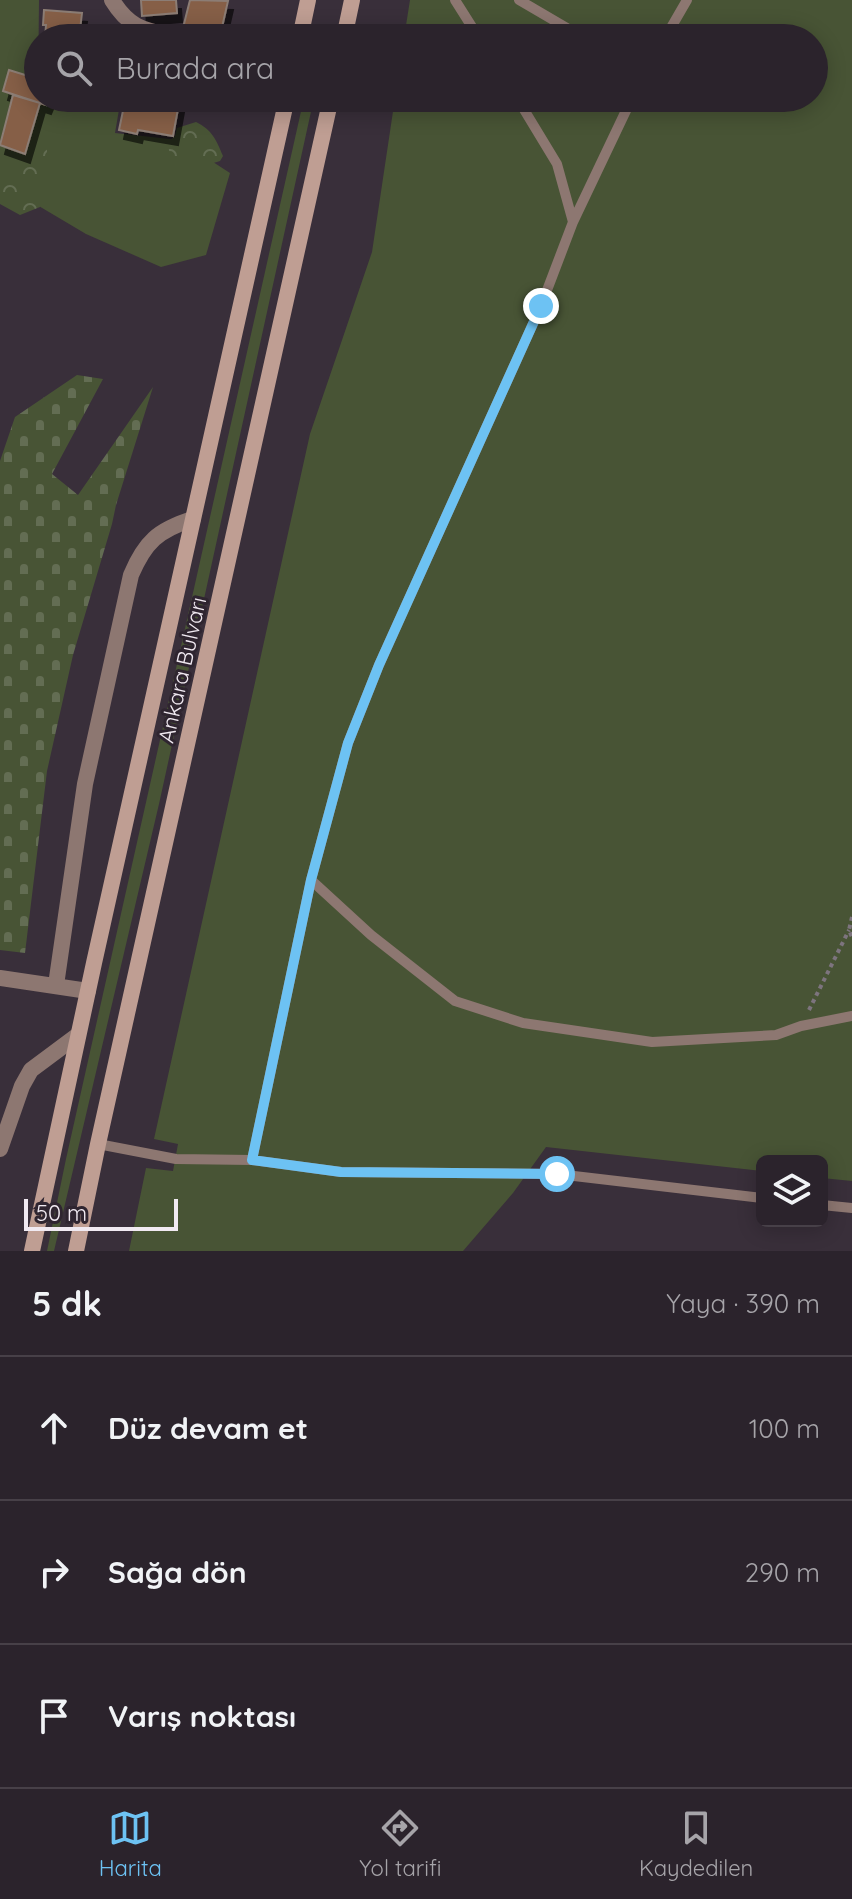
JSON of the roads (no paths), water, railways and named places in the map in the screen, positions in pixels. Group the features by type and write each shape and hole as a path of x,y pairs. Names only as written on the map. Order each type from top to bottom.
{"main road":[{"path":"303,24 308,0"},
{"path":"347,24 352,0"},
{"name":"Ankara Bulvarı","path":"32,1251 284,112"},
{"name":"Ankara Bulvarı","path":"76,1251 328,112"}],"street":[{"path":"112,0 131,24"},
{"path":"56,985 85,784 131,575 140,555 157,535 193,519"},
{"path":"0,978 88,991"},
{"path":"0,1149 22,1086 31,1070 78,1035"}],"lane":[{"path":"469,0 456,3 470,24"},
{"path":"519,0 560,24"},
{"path":"673,24 687,0"},
{"path":"525,112 557,164 573,222"},
{"path":"252,1160 311,880 348,743 379,665 541,306 573,222 625,112"},
{"path":"311,880 371,935 455,1001 523,1023 652,1042 776,1035 801,1026 852,1016"},
{"path":"98,1144 176,1159 252,1160 341,1172 557,1174 756,1197"},
{"path":"828,1206 852,1208"}]}
